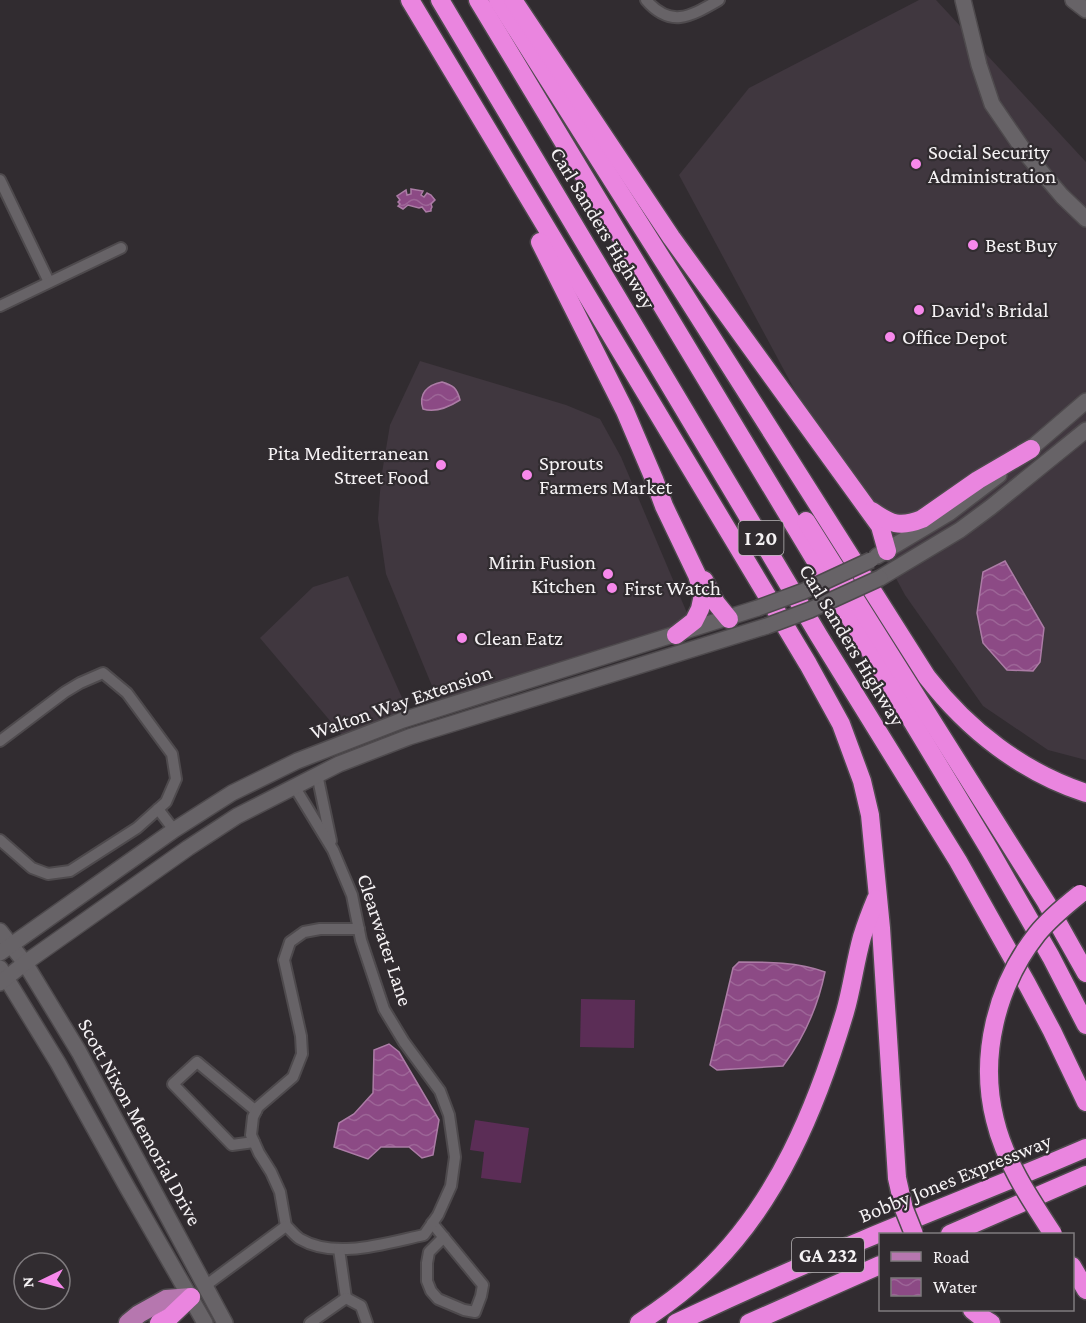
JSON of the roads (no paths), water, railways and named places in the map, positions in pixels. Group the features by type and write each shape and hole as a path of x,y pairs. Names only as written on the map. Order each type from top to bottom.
{"highway":[{"path":"410,0 841,724 862,781 870,815 878,894 897,1178 904,1209 914,1233"},
{"name":"Carl Sanders Highway","path":"440,0 819,636 958,861 1015,962 1086,1102"},
{"name":"Carl Sanders Highway","path":"478,0 989,849 1051,957 1086,1025"},
{"path":"498,0 927,677 977,732 1004,753 1040,774 1086,792"},
{"path":"513,0 671,237 880,526 887,550"},
{"path":"507,165 514,194 553,266 625,411 664,506 697,575 703,595 700,609 694,621 676,635"},
{"path":"725,410 768,461 1046,902 1086,973"},
{"path":"866,506 886,521 895,524 914,522 1031,449"},
{"path":"654,479 709,590 729,619"},
{"path":"1052,1233 1010,1162 995,1121 990,1087 989,1054 1002,997 1019,960 1038,933 1058,912 1083,892"},
{"path":"639,1323 663,1307 727,1249 752,1218 791,1154 832,1053 846,1009 862,937 878,894"},
{"path":"981,1191 1005,1176 1086,1137"},
{"name":"Bobby Jones Expressway","path":"880,1233 1086,1148"},
{"path":"952,1233 1086,1175"},
{"name":"Bobby Jones Expressway","path":"676,1323 879,1234"},
{"name":"GA 232","path":"749,1323 879,1265"},
{"path":"1074,1269 1086,1290"},
{"path":"159,1323 170,1317 198,1292"},
{"path":"973,1311 991,1323"}],"main road":[{"path":"963,0 979,65 992,104 1027,155 1062,196 1086,219"},
{"path":"1073,0 1086,10"},
{"name":"Walton Way Extension","path":"5,949 174,830 232,793 297,760 403,720 729,619 804,591 871,560 949,513 997,477 1086,401"},
{"name":"Walton Way Extension","path":"2,977 237,816 317,774 409,737 744,634 810,610 882,576 960,530 1086,430"},
{"path":"882,576 888,557 887,550"},
{"path":"729,619 744,634"},
{"path":"436,710 440,728"},
{"name":"Scott Nixon Memorial Drive","path":"0,931 5,949 25,963 79,1052 198,1292 205,1323"},
{"name":"Scott Nixon Memorial Drive","path":"2,977 58,1063 127,1187 198,1292 225,1323"},
{"path":"128,1323 166,1299 198,1292"}],"street":[{"path":"646,0 655,10 666,16 677,18 700,11 719,0"},
{"path":"0,180 49,282"},
{"path":"0,306 121,248"},
{"path":"0,741 65,692 103,672 127,693 172,754 176,779 166,802 137,828 70,871 48,874 32,868 0,840"},
{"path":"317,774 333,850"},
{"name":"Clearwater Lane","path":"286,1226 299,1238 323,1248 349,1250 424,1236 438,1215 451,1186 455,1157 449,1115 440,1091 404,1042 384,1009 361,940 352,895 333,850 294,786"},
{"path":"158,809 174,830"},
{"path":"198,1292 286,1226 280,1192 250,1135 253,1117 258,1107 292,1077 302,1054 301,1036 284,960 290,942 304,932 320,929 359,929"},
{"path":"254,1142 232,1145 173,1084 197,1062 256,1111"},
{"path":"432,1223 444,1237 483,1285 475,1312 438,1299 431,1291 427,1281 429,1252 444,1237"},
{"path":"339,1249 346,1298"},
{"path":"309,1323 346,1298"},
{"path":"346,1298 362,1306 367,1323"}],"water":[{"path":"411,189 423,191 421,195 424,197 427,193 431,195 435,200 431,204 431,211 426,212 422,207 408,205 403,209 398,206 400,200 397,196 406,190 407,195 411,194"},
{"path":"442,382 454,388 460,400 442,409 423,409 422,399 425,391 432,385"},
{"path":"1005,561 1044,628 1040,662 1033,671 1007,670 983,643 977,613 983,572"},
{"path":"739,962 794,964 825,972 809,1021 783,1066 717,1070 710,1065 733,968"},
{"path":"389,1044 399,1052 439,1120 433,1155 422,1158 409,1147 381,1147 368,1159 334,1147 339,1123 354,1114 373,1093 374,1050"}],"place":[{"name":"Social Security Administration","path":"916,164"},
{"name":"Best Buy","path":"973,245"},
{"name":"David's Bridal","path":"919,310"},
{"name":"Office Depot","path":"890,337"},
{"name":"Pita Mediterranean Street Food","path":"441,465"},
{"name":"Sprouts Farmers Market","path":"527,475"},
{"name":"Mirin Fusion Kitchen","path":"608,574"},
{"name":"First Watch","path":"612,588"},
{"name":"Clean Eatz","path":"462,638"}]}
